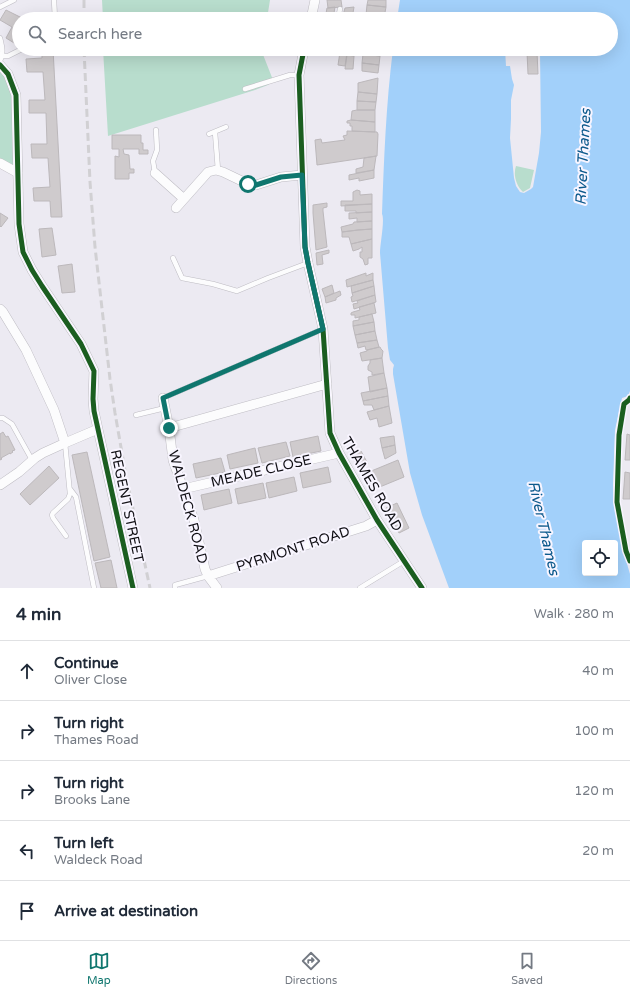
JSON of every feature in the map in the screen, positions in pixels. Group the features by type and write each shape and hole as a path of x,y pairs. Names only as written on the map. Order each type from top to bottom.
{"street":[{"path":"312,12 315,0"},
{"name":"THAMES ROAD","path":"303,56 299,75 305,247 323,329 330,433 339,453 377,520 422,588"},
{"name":"REGENT STREET","path":"0,65 8,74 16,95 19,224 23,252 42,286 81,344 94,371 94,411 133,588"},
{"path":"0,163 18,173"},
{"path":"176,208 208,172 218,170 248,184 256,185 281,177 302,175"},
{"path":"154,173 184,200"},
{"path":"0,309 26,350 54,410 65,443"},
{"path":"169,428 327,384"},
{"name":"WALDECK ROAD","path":"163,398 166,408 173,460 194,520 205,569 208,576 217,588"},
{"path":"0,485 20,472 32,460 65,443 98,429"},
{"name":"MEADE CLOSE","path":"184,489 339,453"},
{"name":"PYRMONT ROAD","path":"208,576 366,526 377,520"}],"lane":[{"path":"0,8 14,0"},
{"path":"54,0 55,12"},
{"path":"0,38 3,56 0,61"},
{"path":"3,56 12,54"},
{"path":"245,89 290,76 299,75"},
{"path":"208,134 226,127"},
{"path":"154,173 153,161 157,150 156,130"},
{"path":"215,132 218,170"},
{"path":"173,258 182,278 237,290 308,263"},
{"path":"163,398 323,329"},
{"path":"136,415 166,408"},
{"path":"0,418 3,418 12,424 32,460"},
{"path":"65,443 70,497 52,515 66,536"},
{"path":"70,489 76,496 94,588"},
{"path":"360,588 404,561"},
{"path":"176,588 175,585 208,576"}],"green space":[{"path":"102,0 270,0 268,12 103,12"},
{"path":"103,56 264,56 273,80 268,85 108,136"},
{"path":"0,61 18,95 19,172 0,161"},
{"path":"516,166 534,170 530,188 523,192 516,180"}],"water":[{"name":"River Thames","path":"400,0 630,0 630,391 628,396 622,398 615,430 613,485 614,506 623,550 630,574 630,588 449,588 422,515 410,473 393,374 394,365 390,360 388,348 380,253 383,221 382,214 386,132 392,56 505,56 506,66 510,66 514,85 511,100 510,138 514,178 516,186 520,192 524,193 533,187 541,132 540,56 618,56 618,12 398,12"}],"building":[{"path":"327,0 341,0 342,7 328,8"},
{"path":"368,0 386,0 386,7 367,5"},
{"path":"367,5 386,7 385,12 366,12"},
{"path":"335,7 334,12 326,12 327,8"},
{"path":"354,7 353,12 344,12 345,8"},
{"path":"6,10 12,13 12,27 0,20"},
{"path":"12,27 12,42 6,38"},
{"path":"42,56 53,56 62,217 51,217 50,201 34,201 33,188 50,187 48,158 32,158 31,144 47,144 46,113 29,113 29,100 45,100 43,72 27,72 26,59 42,58"},
{"path":"339,56 347,56 345,66 338,65"},
{"path":"347,56 354,56 353,69 345,69"},
{"path":"363,56 380,56 379,65 362,63"},
{"path":"527,56 537,56 538,74 528,74"},
{"path":"362,63 379,65 378,73 362,71"},
{"path":"378,78 377,94 358,92 358,83"},
{"path":"358,92 377,94 376,102 357,101"},
{"path":"357,101 376,102 375,110 357,110"},
{"path":"375,110 375,122 351,120 352,111"},
{"path":"347,121 375,122 375,132 352,131 352,126 350,126 350,123 347,123"},
{"path":"347,131 377,132 377,156 317,165 315,140 321,139 322,143 345,140 343,136 347,135"},
{"path":"112,135 141,135 143,150 148,150 148,154 139,154 139,149 123,149 124,154 129,155 130,169 134,169 134,173 129,173 129,179 115,179 115,156 119,157 119,149 112,149"},
{"path":"376,156 374,170 356,173 356,169 363,167 364,158"},
{"path":"374,170 374,178 359,181 359,178 349,180 349,175"},
{"path":"357,190 360,191 360,195 372,194 372,204 341,206 341,201 353,201 353,192"},
{"path":"327,203 327,207 323,208 323,211 327,247 316,250 313,205"},
{"path":"372,204 372,212 356,213 356,211 345,211 345,205"},
{"path":"372,212 372,221 357,222 357,218 349,219 349,213"},
{"path":"0,213 8,218 1,227 0,226"},
{"path":"372,221 372,229 342,232 341,227 353,224 354,222"},
{"path":"52,228 56,255 42,257 39,229"},
{"path":"372,229 372,239 351,244 349,237 342,237 342,232"},
{"path":"372,239 372,258 368,258 368,264 365,265 363,259 360,257 362,247 353,251 351,244"},
{"path":"329,250 329,253 322,255 323,264 317,265 316,253"},
{"path":"72,264 75,292 62,293 58,266"},
{"path":"366,273 366,276 373,273 373,280 347,287 346,280"},
{"path":"373,280 374,286 352,293 351,286"},
{"path":"332,285 334,293 325,297 322,289"},
{"path":"374,286 375,295 352,302 352,293"},
{"path":"340,291 341,295 336,298 336,300 326,303 325,297"},
{"path":"375,295 376,302 354,309 353,304 358,303 357,301"},
{"path":"374,303 376,313 355,318 355,315 351,315 351,313 360,310 359,307"},
{"path":"372,314 374,322 353,326 353,321 359,320 359,317"},
{"path":"374,322 375,331 355,335 353,326"},
{"path":"375,331 377,340 357,343 355,335"},
{"path":"377,340 379,347 367,350 365,346 358,348 357,343"},
{"path":"380,347 383,351 382,358 362,361 360,353"},
{"path":"382,358 384,373 372,375 372,372 368,370 370,360"},
{"path":"384,373 387,388 370,392 368,377"},
{"path":"387,388 388,396 363,401 361,393"},
{"path":"388,396 389,406 374,410 372,405 364,405 363,401"},
{"path":"389,406 392,423 379,427 377,418 370,420 367,412"},
{"path":"3,432 6,437 8,436 15,450 0,460 0,434"},
{"path":"627,434 630,435 630,460 625,460"},
{"path":"318,436 321,451 293,457 290,442"},
{"path":"394,436 395,445 382,448 380,438"},
{"path":"286,442 290,456 262,463 258,448"},
{"path":"395,445 396,453 385,459 382,448"},
{"path":"255,448 258,463 230,469 227,455"},
{"path":"361,451 368,464 359,469 352,456"},
{"path":"87,452 110,557 94,561 72,455"},
{"path":"221,458 225,472 196,478 193,464"},
{"path":"398,460 404,477 370,491 364,474"},
{"path":"49,466 59,478 30,505 20,494"},
{"path":"328,467 331,482 303,488 300,473"},
{"path":"625,472 630,473 630,499 623,499"},
{"path":"294,477 297,491 269,498 266,483"},
{"path":"263,483 266,498 238,504 235,489"},
{"path":"229,489 232,503 204,510 201,495"},
{"path":"397,503 409,528 399,533 386,508"},
{"path":"111,560 117,588 101,588 95,563"}],"railway":[{"path":"84,0 84,12"},
{"path":"84,56 90,182 95,247 110,379 126,476 150,588"}],"cycle path":[{"path":"303,56 299,75 305,247 323,329 330,433 339,453 377,520 422,588"},
{"path":"0,65 8,74 16,95 19,224 23,252 42,286 81,344 94,371 94,411 133,588"},
{"path":"630,398 624,404 619,435 617,502 626,551 630,561"}],"route":[{"path":"169,428 163,398 323,329 305,247 302,175 281,177 256,185 248,184"}]}
